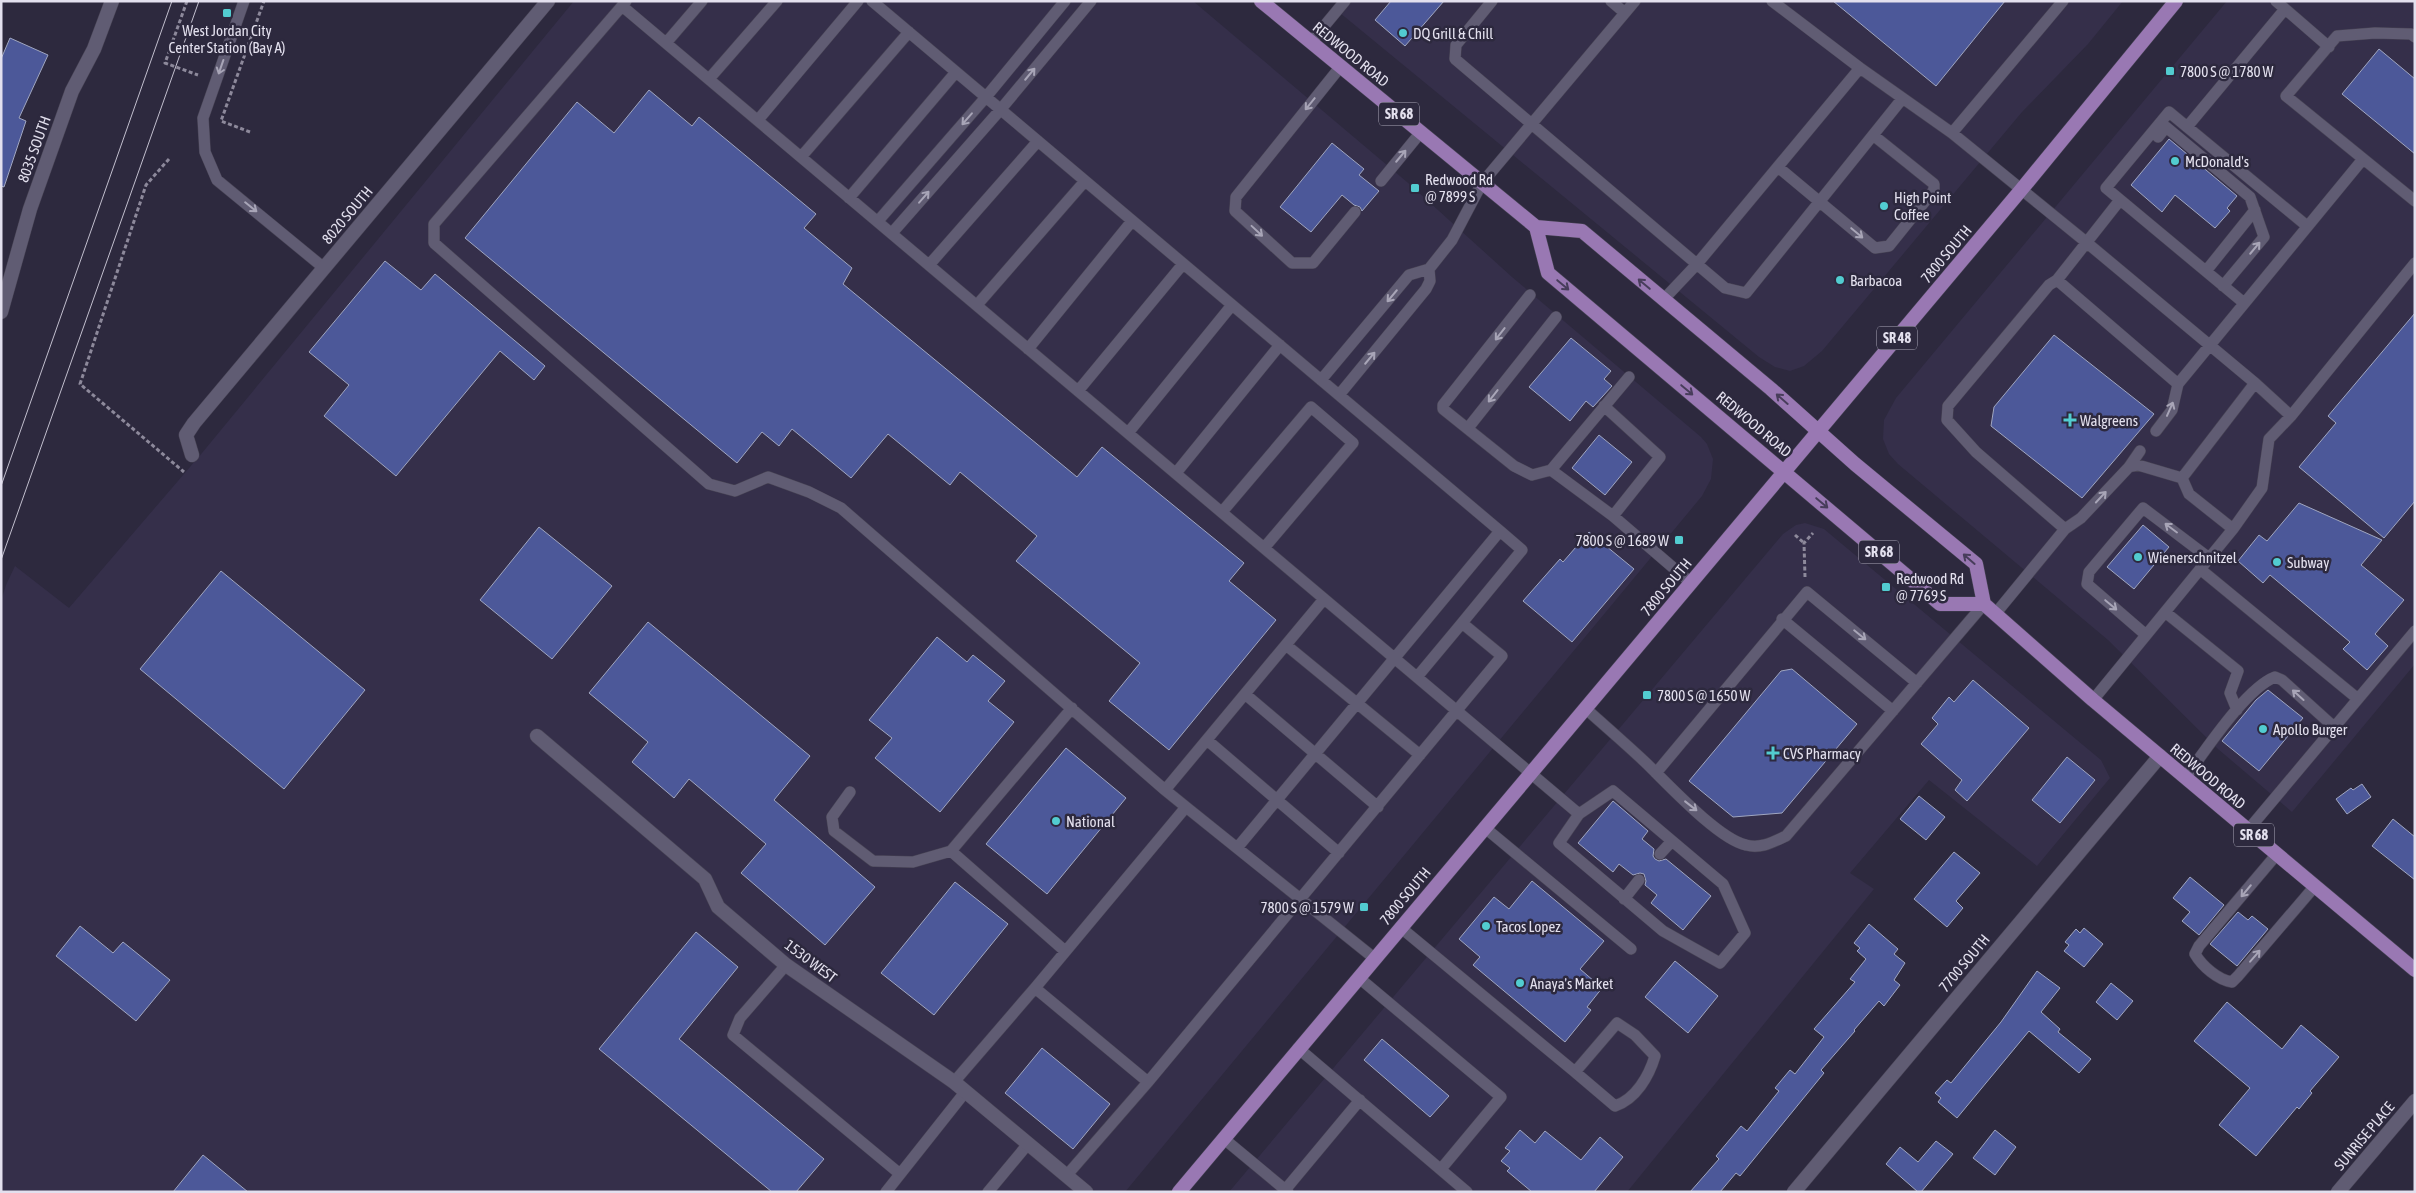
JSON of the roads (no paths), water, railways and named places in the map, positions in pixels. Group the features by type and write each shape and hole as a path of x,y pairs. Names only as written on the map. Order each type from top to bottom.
{"main road":[{"name":"REDWOOD ROAD","path":"1261,1 1536,227 1548,273 1940,604 1984,604 2093,700 2415,970"},
{"name":"7800 SOUTH","path":"1179,1192 1530,772 1785,472 2176,1"},
{"path":"1536,227 1582,231 1976,564 1984,604"}],"street":[{"name":"8035 SOUTH","path":"1,312 30,209 72,90 94,48 112,1"},
{"name":"8020 SOUTH","path":"192,455 186,435 194,423 548,1"},
{"name":"1530 WEST","path":"537,736 705,879 718,906 786,965 966,1091 1086,1192"},
{"name":"7700 SOUTH","path":"1794,1192 2160,756"},
{"name":"SUNRISE PLACE","path":"2338,1192 2415,1101"}],"lane":[{"path":"244,1 203,118 205,152 217,180 324,268"},
{"path":"666,43 702,1"},
{"path":"709,79 777,1"},
{"path":"758,120 858,1"},
{"path":"872,1 1522,550 1417,677"},
{"path":"878,222 986,97 1065,1"},
{"path":"892,233 1001,109 1091,1"},
{"path":"1311,42 1344,1"},
{"path":"1492,1 1456,45 1455,59 1726,288 1746,292 1902,99"},
{"path":"1612,1 1625,13"},
{"path":"1339,395 1426,289 1430,281 1430,270 1452,240 1482,183 1635,1"},
{"path":"1772,1 1902,99 1952,133 2209,344 2291,416"},
{"path":"1952,133 2063,1"},
{"path":"2276,1 2329,47"},
{"path":"1374,958 1165,790 842,508 809,492 768,477 735,491 709,484 434,243 434,224 624,3 666,43 1579,814"},
{"path":"2187,127 2285,9"},
{"path":"801,157 909,32"},
{"path":"2415,37 2412,34 2375,33 2337,36 2286,96 2415,202"},
{"path":"1340,66 1236,197 1236,211 1292,263 1313,263 1355,212"},
{"path":"1663,300 1697,264 1860,68"},
{"path":"849,198 956,72"},
{"path":"2244,303 2106,188 2169,112 2307,226"},
{"path":"2065,529 1976,452 1947,420 1948,406 2048,285 2057,280 2086,242 2116,196 2166,127 2250,197 2255,210 2264,237 2223,286"},
{"path":"1381,181 1421,132"},
{"path":"1778,167 1875,248 1888,246 1934,190 1934,184 1873,135"},
{"path":"929,265 1038,141"},
{"path":"2156,431 2172,410 2178,384 2363,159"},
{"path":"977,305 1085,181"},
{"path":"2206,271 2255,210"},
{"path":"1028,349 1132,221"},
{"path":"2093,700 2233,529 2262,488 2269,440 2291,416 2415,263"},
{"path":"1078,391 1183,264"},
{"path":"1321,380 1409,275 1430,270"},
{"path":"2057,280 2178,384"},
{"path":"1530,296 1443,405 1445,412 1468,428 1514,466 1532,475 1551,470 1629,377"},
{"path":"1128,433 1232,305"},
{"path":"1468,428 1556,317"},
{"path":"1176,473 1280,345"},
{"path":"2182,478 2255,383"},
{"path":"1604,406 1660,457 1613,516"},
{"path":"1222,512 1311,407 1353,443 1264,548"},
{"path":"1996,614 2065,529 2082,518 2129,467 2140,451"},
{"path":"2129,467 2138,465 2182,478 2189,494 2233,529"},
{"path":"1551,470 1613,516 1691,583"},
{"path":"2146,635 2087,584 2089,572 2143,508 2209,558"},
{"path":"1237,848 1314,753 1500,532"},
{"path":"2200,569 2358,699"},
{"path":"1656,773 1782,619 1807,592 1917,683"},
{"path":"1165,790 1324,599"},
{"path":"1585,708 1682,799 1736,841 1747,845 1765,846 1786,836 1984,604"},
{"path":"2165,612 2238,671 2230,693 2237,710"},
{"path":"1782,619 1893,711"},
{"path":"1067,1176 1340,853 1502,656 1462,623"},
{"path":"2248,830 2415,631"},
{"path":"1286,645 1420,755"},
{"path":"2185,778 2237,710 2265,681 2275,677 2282,680 2334,727"},
{"path":"1245,694 1378,807"},
{"path":"850,792 832,817 834,831 873,861 913,862 951,851 1072,708"},
{"path":"1207,740 1340,853"},
{"path":"1612,790 1672,841 1723,884 1745,933 1720,963 1662,932 1560,843 1579,814 1612,790"},
{"path":"954,1082 1035,988 1186,806"},
{"path":"1484,827 1632,949"},
{"path":"1660,854 1672,841"},
{"path":"951,851 1065,951"},
{"path":"2277,854 2198,946 2195,954 2199,960 2223,981 2232,982 2238,976 2315,886"},
{"path":"1624,899 1639,880"},
{"path":"1400,927 1615,1106 1622,1104 1650,1074 1655,1056 1635,1035 1617,1024 1575,1072"},
{"path":"786,965 740,1018 733,1034 900,1174"},
{"path":"1358,977 1501,1097 1441,1169"},
{"path":"1035,988 1148,1082"},
{"path":"1298,1048 1467,1192"},
{"path":"886,1192 966,1091"},
{"path":"1223,1138 1287,1191 1360,1100"},
{"path":"988,1192 1028,1144"}],"tram line":[{"path":"1,486 172,1"},
{"path":"1,560 199,1"}],"place":[{"name":"West Jordan City Center Station (Bay A)","path":"227,13"},
{"name":"DQ Grill & Chill","path":"1403,33"},
{"name":"7800 S @ 1780 W","path":"2170,71"},
{"name":"McDonald's","path":"2175,161"},
{"name":"Redwood Rd @ 7899 S","path":"1415,188"},
{"name":"High Point Coffee","path":"1884,206"},
{"name":"Barbacoa","path":"1840,280"},
{"name":"Walgreens","path":"2070,420"},
{"name":"7800 S @ 1689 W","path":"1679,540"},
{"name":"Wienerschnitzel","path":"2138,557"},
{"name":"Subway","path":"2277,562"},
{"name":"Redwood Rd @ 7769 S","path":"1886,587"},
{"name":"7800 S @ 1650 W","path":"1647,695"},
{"name":"Apollo Burger","path":"2263,729"},
{"name":"CVS Pharmacy","path":"1773,753"},
{"name":"National","path":"1056,821"},
{"name":"7800 S @ 1579 W","path":"1364,907"},
{"name":"Tacos Lopez","path":"1486,926"},
{"name":"Anaya's Market","path":"1520,983"}]}
